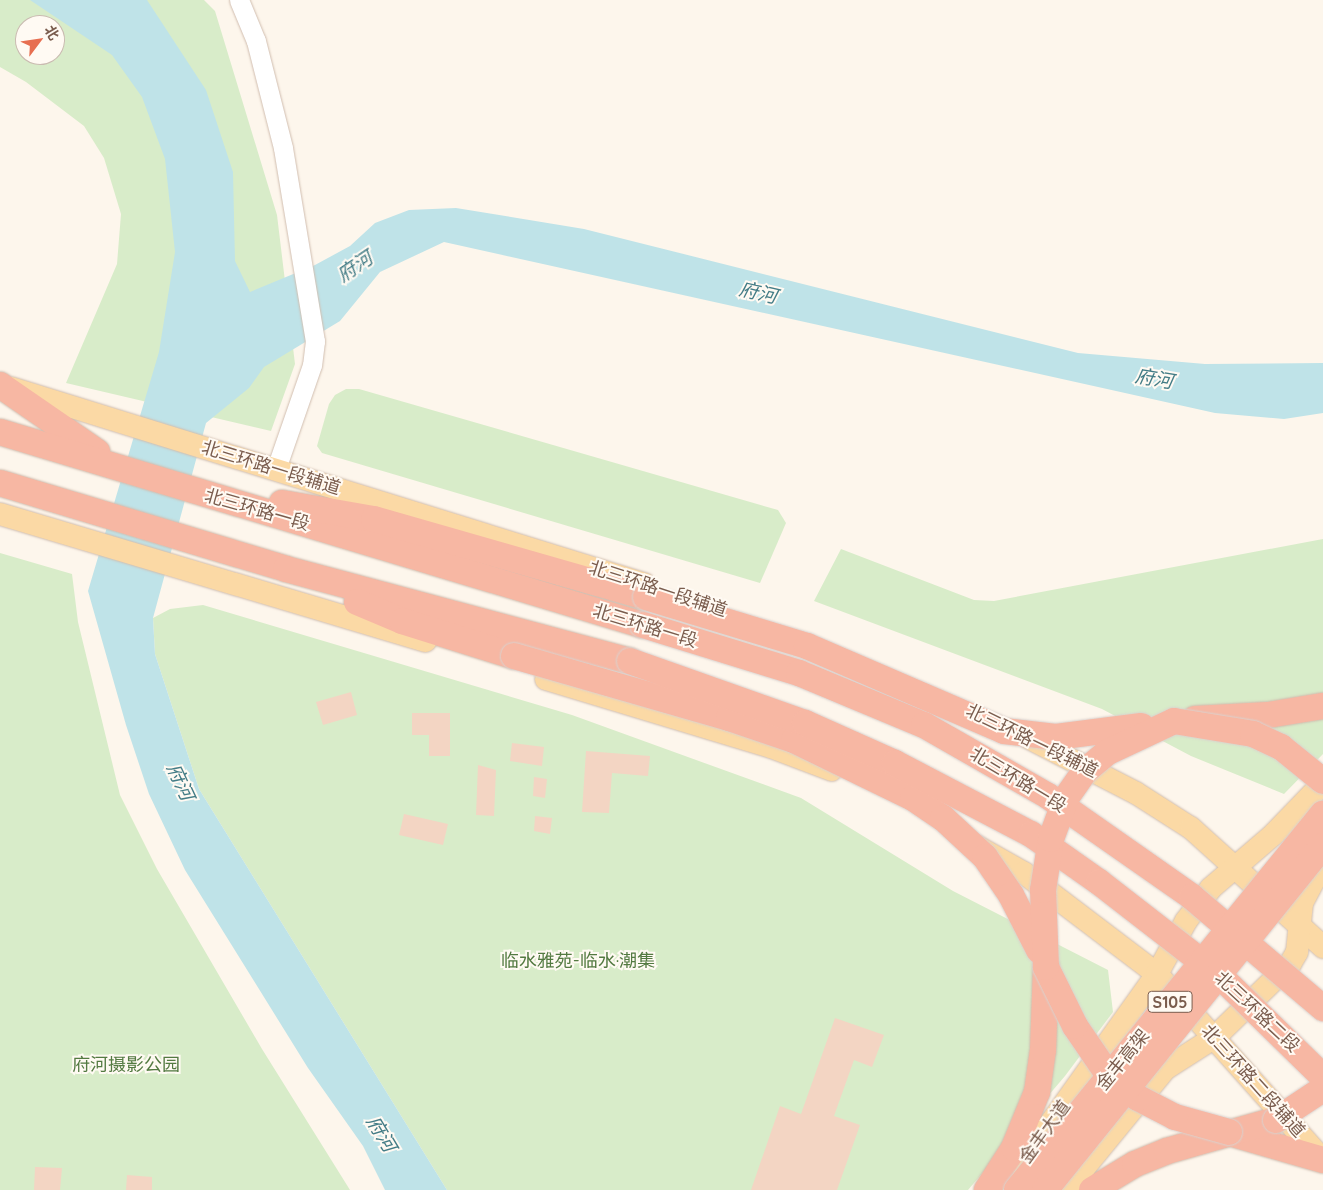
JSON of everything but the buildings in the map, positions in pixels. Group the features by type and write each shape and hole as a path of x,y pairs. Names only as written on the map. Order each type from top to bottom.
{"highway":[{"path":"0,385 116,466"},
{"name":"北三环路一段","path":"0,432 799,673 924,725 1048,796 1192,897 1323,1008"},
{"path":"0,483 286,569 402,621 514,656 729,718 794,740 913,798 943,818 985,857 1027,923 1075,1026 1105,1070 1124,1088 1175,1117 1323,1160"},
{"path":"194,491 374,519 646,596 807,646 1004,731 1031,735 1078,736 1174,721 1268,715 1323,706"},
{"name":"北三环路二段","path":"286,569 630,661 805,724 895,763 981,806 1031,834 1099,882 1210,969 1323,1077"},
{"path":"987,1190 1014,1148 1037,1092 1044,1040 1046,966 1043,917 1046,869 1051,839 1066,798 1085,772 1108,752 1174,721 1253,734 1282,747 1323,782"},
{"name":"金丰高架","path":"1018,1190 1323,814"},
{"name":"金丰高架","path":"1045,1190 1323,846"},
{"path":"1092,1190 1159,1154 1229,1132 1276,1120 1323,1089"}],"main road":[{"name":"北三环路一段辅道","path":"0,385 666,590 785,631 892,674 1066,755 1136,793 1191,828 1301,927"},
{"path":"0,514 762,744 841,774 1024,873 1157,974"},
{"name":"金丰大道","path":"1001,1190 1157,974 1186,921 1234,865 1274,834 1323,782"},
{"path":"1066,1190 1165,1069 1215,1037 1290,964 1297,952 1302,903 1323,863"},
{"path":"1301,927 1323,947"},
{"name":"北三环路二段辅道","path":"1157,974 1323,1160"}],"street":[{"path":"239,0 256,41 283,148 315,341 312,365 276,469"}],"green space":[{"path":"0,0 204,0 215,11 277,215 295,364 271,431 66,383 117,264 121,214 104,158 84,126 26,82 0,67"},
{"path":"346,389 359,389 778,510 786,523 760,583 322,453 317,446 329,404 335,395"},
{"path":"1323,539 1323,754 1284,794 1191,756 1102,709 814,601 841,549 974,600 994,601"},
{"name":"府河摄影公园","path":"0,553 72,574 78,622 120,795 157,869 262,1049 350,1190 0,1190"},
{"name":"临水雅苑-临水·潮集","path":"203,605 572,715 801,798 953,891 1108,970 1113,1012 1065,1076 968,1190 447,1190 199,789 155,654 153,618 170,609"}],"water":[{"name":"府河","path":"30,0 147,0 206,90 233,172 235,261 250,292 315,265 350,246 375,223 409,210 456,208 584,229 1078,353 1205,364 1323,363 1323,413 1284,419 1215,413 444,242 380,272 340,321 264,367 249,388 206,423 153,618 155,654 199,789 447,1190 385,1190 363,1146 308,1068 185,870 149,794 126,725 88,591 159,352 175,252 165,159 142,97 112,55 65,23 65,15 52,15"}]}
